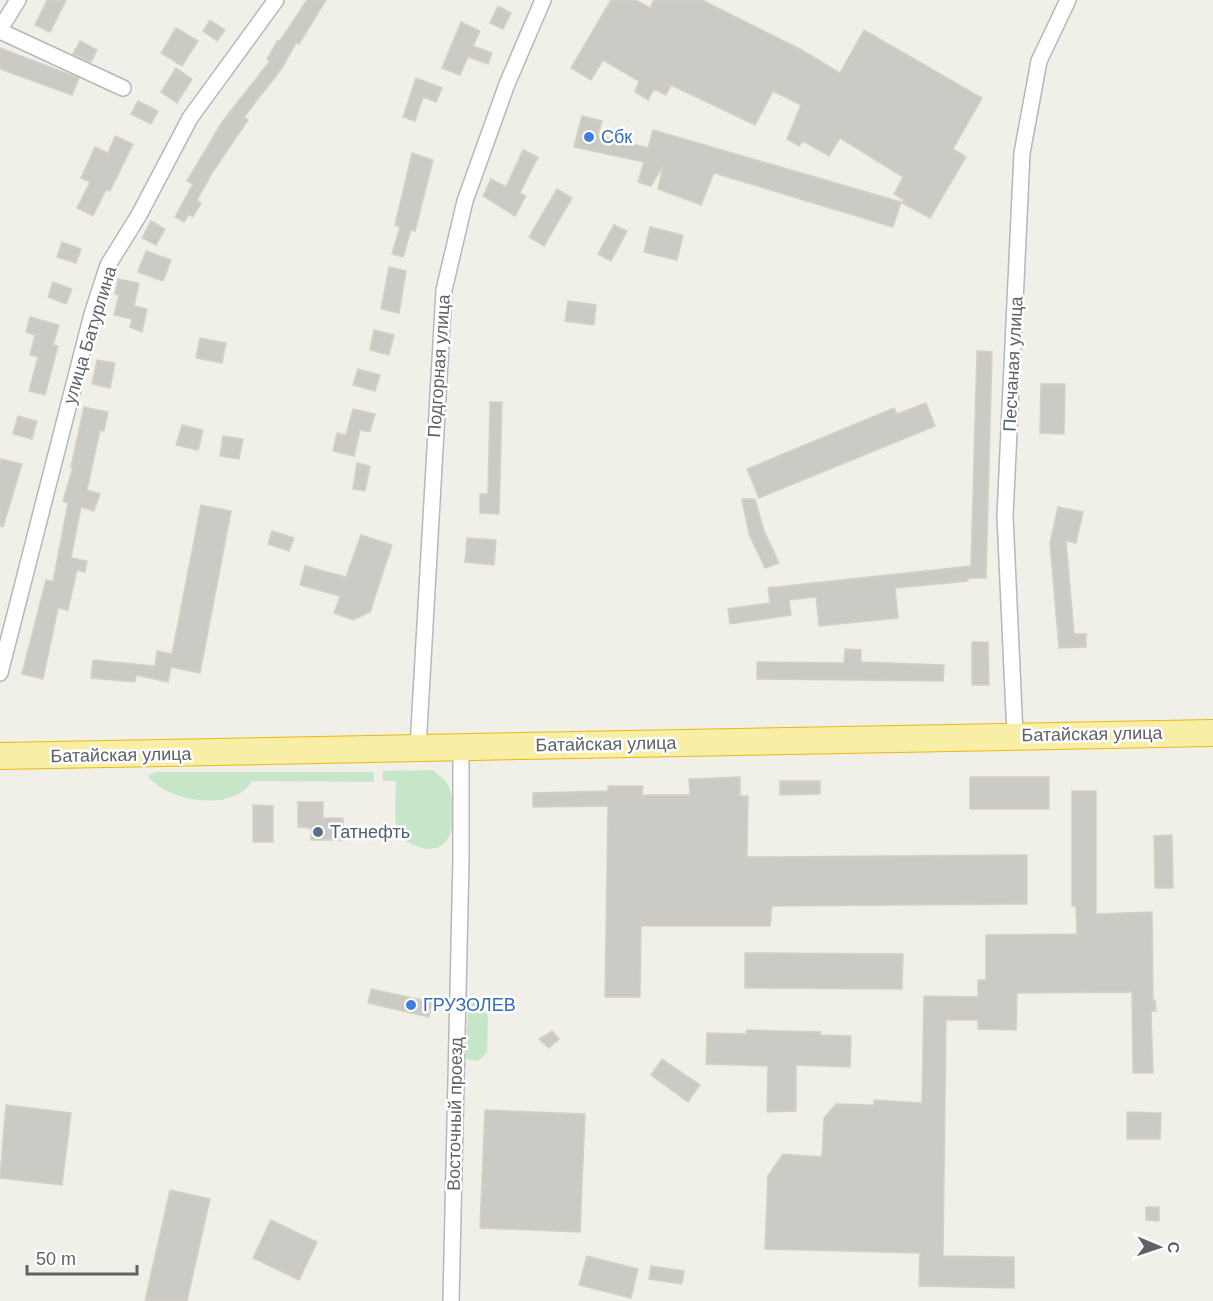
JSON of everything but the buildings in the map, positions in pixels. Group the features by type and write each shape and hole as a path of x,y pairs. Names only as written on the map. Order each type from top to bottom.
{"highway":[{"name":"Батайская улица","path":"0,756 1213,733"}],"street":[{"path":"18,0 0,30 123,88"},
{"name":"улица Батурлина","path":"0,673 92,314 108,265 140,215 190,118 276,0"},
{"name":"Подгорная улица","path":"418,748 444,290 465,201 507,84 543,0"},
{"name":"Песчаная улица","path":"1015,735 1005,516 1022,153 1039,61 1068,0"},
{"name":"Восточный проезд","path":"451,1301 461,859 461,747"}],"green space":[{"path":"432,770 443,778 449,787 453,802 453,826 444,844 436,848 425,849 411,844 399,834 395,813 396,781 383,781 383,771"},
{"path":"155,772 374,772 374,782 252,781 243,791 231,797 201,800 171,793 148,776"},
{"path":"480,1002 488,1016 487,1052 478,1061 466,1059 468,1005"}],"place":[{"name":"Сбк","path":"589,137"},
{"name":"Татнефть","path":"318,832"},
{"name":"ГРУЗОЛЕВ","path":"411,1005"}]}
